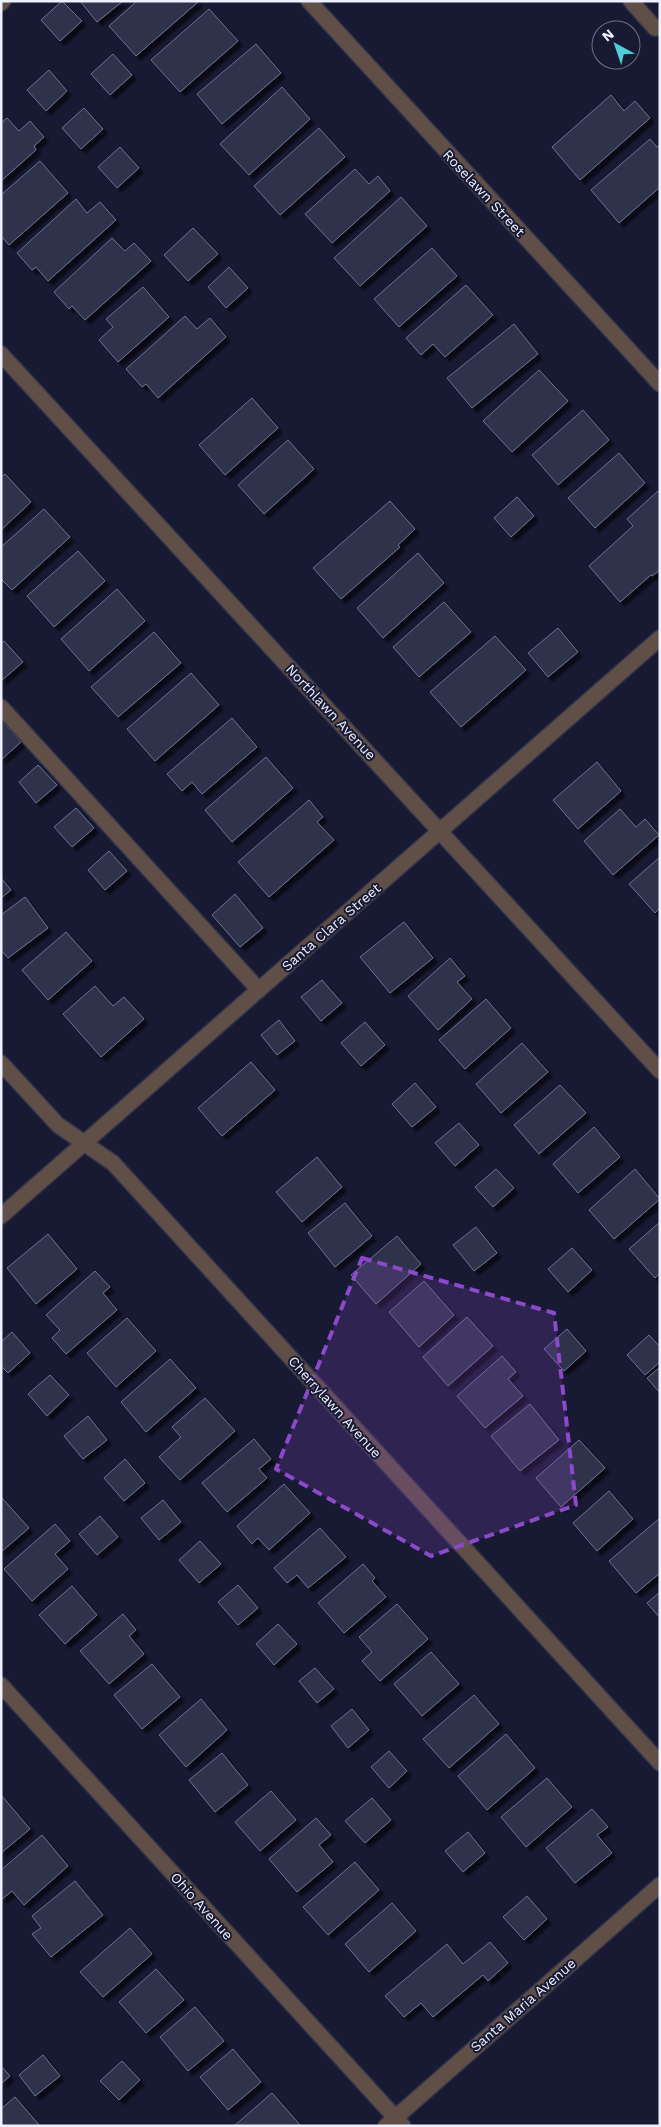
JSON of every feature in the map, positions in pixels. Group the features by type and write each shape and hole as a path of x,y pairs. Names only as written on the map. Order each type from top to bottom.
{"street":[{"name":"Roselawn Street","path":"309,1 660,384"},
{"path":"631,1 655,28"},
{"name":"Northlawn Avenue","path":"1,354 660,1071"},
{"name":"Santa Clara Street","path":"1,1216 660,638"},
{"path":"1,707 259,990"},
{"name":"Cherrylawn Avenue","path":"1,1063 58,1126 113,1163 660,1763"},
{"name":"Ohio Avenue","path":"1,1685 395,2123"},
{"name":"Santa Maria Avenue","path":"395,2123 660,1884"}],"highlighted area":[{"path":"362,1258 554,1313 576,1505 431,1556 276,1469"}],"building":[{"path":"62,1 82,21 60,41 41,20"},
{"path":"80,1 123,1 97,22"},
{"path":"137,1 198,2 136,56 109,26"},
{"path":"209,9 238,41 180,92 151,60"},
{"path":"256,44 281,73 222,124 197,94"},
{"path":"113,54 132,75 110,95 91,74"},
{"path":"49,70 67,91 46,111 27,90"},
{"path":"282,87 310,119 249,175 220,144"},
{"path":"611,95 624,111 635,101 650,118 580,180 552,147"},
{"path":"84,108 103,129 81,149 62,128"},
{"path":"7,118 19,131 30,121 44,137 34,146 36,150 1,181 1,123"},
{"path":"319,128 345,157 280,215 254,186"},
{"path":"650,139 657,147 660,145 660,187 619,223 591,190"},
{"path":"120,147 139,168 117,188 98,167"},
{"path":"40,161 68,193 9,245 1,236 1,195"},
{"path":"355,169 369,184 378,176 390,191 332,243 305,214"},
{"path":"401,197 427,226 360,286 334,258"},
{"path":"76,199 87,213 100,202 116,220 48,281 36,267 32,270 17,253"},
{"path":"193,228 218,254 188,281 164,255"},
{"path":"112,238 125,251 134,243 151,261 85,320 72,306 69,309 54,292"},
{"path":"432,248 457,276 399,327 374,299"},
{"path":"229,267 248,288 226,308 208,287"},
{"path":"466,285 493,315 445,357 433,344 421,355 406,338"},
{"path":"143,287 169,317 118,362 99,340 113,327 106,319"},
{"path":"185,316 197,329 210,318 226,337 158,398 146,384 142,387 126,369"},
{"path":"514,324 538,354 472,408 447,378"},
{"path":"539,370 568,401 512,452 483,421"},
{"path":"252,398 278,428 225,475 199,445"},
{"path":"583,410 609,440 558,485 532,455"},
{"path":"288,440 314,469 264,514 238,485"},
{"path":"619,453 645,483 595,528 568,498"},
{"path":"5,474 31,502 1,530 1,477"},
{"path":"658,491 660,493 660,570 651,575 620,602 589,566 633,526 627,519"},
{"path":"517,497 534,516 511,537 494,518"},
{"path":"390,501 415,529 398,545 400,547 341,599 313,568"},
{"path":"44,509 70,537 12,590 1,579 1,547"},
{"path":"78,551 105,581 54,627 27,596"},
{"path":"418,553 444,583 383,638 357,608"},
{"path":"117,589 145,621 89,671 61,639"},
{"path":"444,602 471,632 419,677 393,647"},
{"path":"558,628 578,652 548,677 528,653"},
{"path":"154,632 181,663 118,717 91,687"},
{"path":"495,636 526,670 461,727 430,692"},
{"path":"4,641 23,662 1,681 1,643"},
{"path":"191,673 219,705 155,761 127,729"},
{"path":"232,718 257,747 202,794 192,782 182,791 167,774"},
{"path":"1,722 21,742 1,760"},
{"path":"266,757 293,788 232,842 205,810"},
{"path":"597,762 621,791 578,829 553,800"},
{"path":"38,765 57,785 36,803 19,782"},
{"path":"309,800 323,817 317,822 334,840 269,897 238,862"},
{"path":"76,808 94,828 72,847 54,827"},
{"path":"620,809 636,827 645,819 659,835 613,875 584,841"},
{"path":"109,851 127,871 105,890 88,870"},
{"path":"660,857 660,908 655,913 629,884"},
{"path":"1,878 11,890 1,898"},
{"path":"235,894 263,928 240,947 212,915"},
{"path":"25,897 48,928 8,958 1,950 1,915"},
{"path":"404,922 433,958 390,993 360,957"},
{"path":"66,932 92,961 48,1000 22,970"},
{"path":"450,958 465,976 457,982 472,999 438,1030 408,996"},
{"path":"322,980 342,1003 321,1021 301,997"},
{"path":"95,986 113,1006 124,997 144,1019 101,1057 63,1014"},
{"path":"486,999 511,1028 465,1069 439,1040"},
{"path":"279,1020 295,1041 277,1055 261,1035"},
{"path":"365,1022 385,1045 361,1066 341,1043"},
{"path":"522,1043 548,1072 501,1113 476,1084"},
{"path":"251,1062 275,1090 222,1136 198,1108"},
{"path":"415,1083 436,1107 412,1127 392,1104"},
{"path":"560,1085 586,1113 539,1154 514,1125"},
{"path":"459,1123 479,1145 455,1166 435,1143"},
{"path":"594,1127 620,1157 578,1193 553,1164"},
{"path":"317,1157 342,1187 302,1222 276,1192"},
{"path":"496,1169 514,1188 493,1207 475,1187"},
{"path":"635,1169 660,1199 614,1239 589,1210"},
{"path":"345,1203 372,1236 335,1267 308,1233"},
{"path":"660,1222 660,1273 655,1278 629,1249"},
{"path":"476,1227 497,1253 474,1271 453,1245"},
{"path":"48,1234 77,1269 36,1304 7,1268"},
{"path":"397,1236 421,1264 376,1304 351,1275"},
{"path":"572,1248 592,1270 568,1292 548,1269"},
{"path":"95,1271 110,1287 103,1293 117,1310 66,1354 52,1338 60,1330 46,1315"},
{"path":"424,1281 454,1315 419,1347 389,1312"},
{"path":"467,1317 493,1346 448,1386 423,1357"},
{"path":"127,1318 156,1351 116,1387 87,1353"},
{"path":"567,1329 586,1351 564,1371 544,1349"},
{"path":"12,1332 30,1353 8,1373 1,1366 1,1342"},
{"path":"649,1335 660,1347 660,1362 645,1375 627,1355"},
{"path":"502,1356 516,1372 508,1379 523,1396 485,1428 457,1396"},
{"path":"170,1359 196,1388 146,1432 121,1402"},
{"path":"660,1367 660,1393 647,1378"},
{"path":"50,1375 69,1395 47,1416 28,1394"},
{"path":"205,1398 235,1431 180,1480 159,1457 181,1437 172,1427"},
{"path":"530,1404 559,1440 520,1471 491,1436"},
{"path":"88,1416 107,1440 83,1459 64,1436"},
{"path":"254,1439 271,1459 259,1469 267,1478 227,1512 202,1483"},
{"path":"579,1440 605,1468 561,1507 536,1478"},
{"path":"125,1459 145,1483 124,1501 104,1478"},
{"path":"284,1484 310,1513 269,1550 258,1538 252,1544 237,1526"},
{"path":"609,1491 633,1519 597,1551 573,1523"},
{"path":"1,1499 29,1528 1,1552"},
{"path":"163,1500 181,1522 159,1540 141,1518"},
{"path":"100,1516 118,1537 97,1555 79,1534"},
{"path":"660,1518 660,1573 636,1593 609,1561"},
{"path":"55,1524 70,1541 55,1554 68,1569 32,1601 4,1569"},
{"path":"320,1528 346,1557 308,1588 297,1575 287,1583 274,1568"},
{"path":"200,1541 221,1564 199,1583 179,1560"},
{"path":"363,1564 375,1578 372,1581 386,1597 344,1633 318,1603"},
{"path":"238,1585 258,1608 238,1625 218,1602"},
{"path":"72,1586 97,1615 65,1644 39,1615"},
{"path":"660,1592 660,1618 647,1603"},
{"path":"397,1604 428,1639 380,1681 362,1661 372,1652 359,1637"},
{"path":"123,1614 136,1630 129,1636 144,1654 109,1684 80,1651"},
{"path":"278,1624 297,1644 274,1665 256,1644"},
{"path":"431,1652 459,1684 422,1716 394,1684"},
{"path":"152,1664 180,1697 142,1729 114,1695"},
{"path":"315,1668 334,1689 317,1703 299,1681"},
{"path":"474,1695 499,1724 449,1768 423,1739"},
{"path":"201,1699 227,1730 186,1767 159,1735"},
{"path":"352,1709 369,1730 348,1748 331,1726"},
{"path":"506,1734 535,1768 487,1810 458,1776"},
{"path":"389,1751 407,1771 389,1788 371,1767"},
{"path":"222,1753 248,1785 215,1812 189,1780"},
{"path":"547,1778 572,1807 526,1847 501,1817"},
{"path":"271,1791 296,1820 260,1851 235,1822"},
{"path":"1,1797 30,1829 1,1853"},
{"path":"372,1798 391,1820 365,1843 345,1821"},
{"path":"592,1809 608,1827 597,1835 612,1853 575,1883 546,1848"},
{"path":"316,1818 331,1835 319,1845 333,1862 297,1892 269,1859"},
{"path":"468,1832 485,1853 463,1872 445,1851"},
{"path":"42,1835 68,1866 24,1905 12,1891 1,1900 1,1870"},
{"path":"355,1862 379,1890 328,1935 303,1907"},
{"path":"75,1881 103,1915 51,1957 32,1934 41,1928 32,1916"},
{"path":"527,1896 547,1919 524,1940 503,1917"},
{"path":"392,1903 416,1931 369,1972 345,1944"},
{"path":"130,1928 152,1954 103,1997 80,1972"},
{"path":"490,1942 508,1963 488,1981 483,1975 433,2017 421,2003 404,2017 385,1996 447,1944 463,1964"},
{"path":"156,1969 184,2000 146,2033 119,2002"},
{"path":"195,2007 224,2041 188,2071 160,2037"},
{"path":"233,2049 261,2082 228,2110 200,2077"},
{"path":"43,2055 60,2076 35,2096 19,2075"},
{"path":"122,2061 140,2080 119,2100 100,2081"},
{"path":"1,2066 10,2076 1,2084"},
{"path":"272,2093 301,2126 234,2126"},
{"path":"15,2097 40,2126 1,2126 1,2109"}]}
